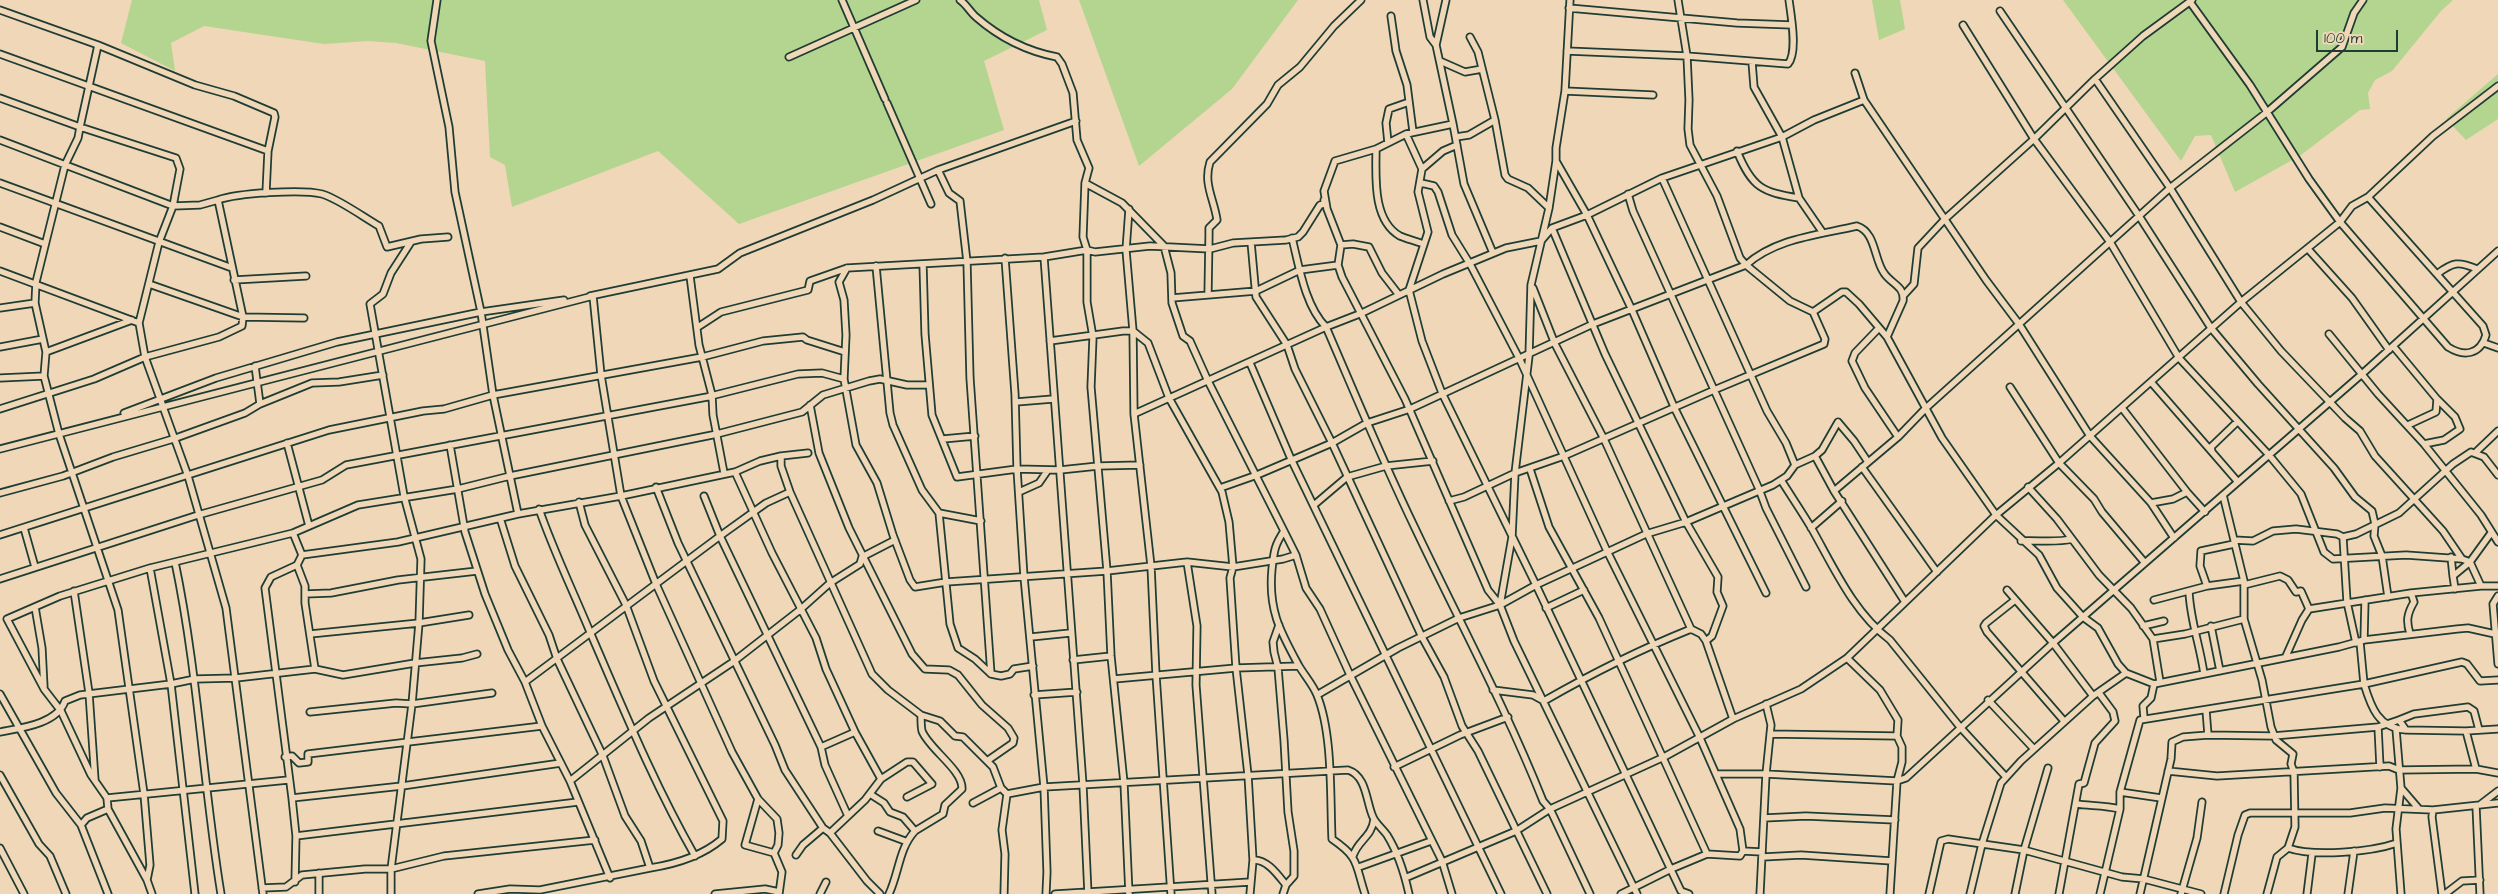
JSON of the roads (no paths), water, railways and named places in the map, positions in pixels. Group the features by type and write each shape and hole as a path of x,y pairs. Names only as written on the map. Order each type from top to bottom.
{"street":[{"path":"437,0 431,41 449,127 455,192 481,312 493,395 518,514"},
{"path":"842,0 931,204"},
{"path":"789,57 916,0"},
{"path":"960,0 974,16 1003,39 1040,54 1057,57 1062,64 1071,87 1077,140 1089,168 1085,183 1083,237 1087,250 1087,302 1093,337 1091,388 1107,571 1111,656 1124,783 1128,892"},
{"path":"1208,295 1210,228 1217,220 1207,184 1210,162 1267,104 1278,85 1300,67 1334,26 1361,0"},
{"path":"1423,0 1430,37 1436,45 1440,61 1464,184 1493,253"},
{"path":"1436,45 1446,0"},
{"path":"1500,605 1512,537 1515,473 1529,356 1531,284 1549,208 1556,161 1556,148 1565,91 1570,0"},
{"path":"1449,501 1515,473 1564,456 1675,409 1751,373 1824,344 1825,339 1813,312 1790,301 1746,265 1733,241 1726,216 1690,145 1687,56 1678,0"},
{"path":"1567,51 1687,56 1788,64 1791,60 1792,25 1789,0"},
{"path":"1834,491 1898,437 1926,408 2170,188 2266,113 2342,46 2354,12 2363,0"},
{"path":"1887,337 1904,295 1914,284 1918,248 1945,219 2034,139 2095,79 2143,36 2191,1 2250,85 2266,113 2340,222 2422,320 2448,347 2459,354 2468,353 2484,343 2486,335 2483,326 2368,196"},
{"path":"1570,8 1737,23 1792,25"},
{"path":"0,10 98,45 196,85 234,96 274,113 268,151 266,193"},
{"path":"2000,11 2139,216 2211,328 2334,468 2355,498 2372,511 2375,524 2374,536 2382,556 2388,598"},
{"path":"1391,16 1396,51 1407,85 1413,132"},
{"path":"1963,25 2034,139 2110,242 2179,358 2269,455 2301,494 2322,548 2329,558 2382,556 2451,557 2462,559 2470,562 2481,586"},
{"path":"1470,37 1478,52 1495,120 1505,175 1508,179 1528,188 1549,208"},
{"path":"98,45 78,138 65,165 45,244 36,282 35,303 46,352 44,376 72,473 118,610 144,794 150,865 147,880"},
{"path":"0,54 268,151"},
{"path":"1440,61 1465,72 1482,69"},
{"path":"1752,62 1754,87 1782,137 1799,198 1822,233"},
{"path":"1855,73 1864,100 1986,280 2019,324 2090,436 2151,503 2174,538"},
{"path":"2095,79 2170,188 2241,302 2281,351 2360,431 2375,456 2443,531 2462,559"},
{"path":"1405,878 1516,831 1550,809 1626,775 1700,738 1733,718 1812,683 1847,658 1996,515 2059,463 2241,302 2340,222 2352,206 2368,196 2433,136 2498,86"},
{"path":"1565,91 1653,96"},
{"path":"0,98 80,127 176,158 180,163 173,206 159,242 139,323 145,357 173,439 188,476 226,608 262,891 286,887 302,875 391,869 454,855 595,840"},
{"path":"1134,414 1493,253 1541,241 1552,228 1587,215 1662,178 1782,137 1814,120 1864,100"},
{"path":"1388,143 1386,114 1389,109 1398,104 1409,102"},
{"path":"0,450 593,296 718,269 740,253 797,228 873,200 938,170 1076,120"},
{"path":"1456,137 1469,135 1495,120"},
{"path":"698,327 721,312 808,290 810,281 848,268 1044,257 1087,250 1095,252 1164,246 1210,249 1298,237 1320,205 1324,204 1324,190 1335,162 1376,149 1406,134 1453,124"},
{"path":"1406,134 1422,169 1418,192 1428,232 1409,290 1422,341 1442,393 1536,585 1681,891 1689,894"},
{"path":"0,140 173,206 200,206 230,195 266,193 323,194 380,226 387,247 448,237"},
{"path":"1422,169 1443,151 1457,145"},
{"path":"1376,149 1378,202 1384,218 1400,236 1423,244"},
{"path":"1737,151 1744,168 1755,185 1770,193 1799,198"},
{"path":"1556,161 1571,184 1587,215 1632,310 1675,409 1766,593"},
{"path":"938,170 949,193 960,201 968,262 970,362 979,473 991,674"},
{"path":"1662,178 1767,411 1786,443 1795,465"},
{"path":"0,183 232,268"},
{"path":"1085,183 1129,209 1164,246 1171,273 1172,298 1183,336 1190,341 1208,381 1258,476 1296,555 1306,588 1320,609 1394,767 1442,861 1452,894"},
{"path":"1421,183 1434,186 1438,192 1452,235 1470,264 1520,360 1607,551 1700,738 1740,829 1743,851"},
{"path":"1324,190 1327,209 1341,246 1338,265 1342,277 1410,409 1488,590 1500,605 1514,641 1636,891"},
{"path":"1628,194 1714,390 1760,489 1766,508 1806,587"},
{"path":"0,409 94,379 145,357 173,352 232,332 242,326 243,317 218,200"},
{"path":"1129,209 1126,250 1133,331 1134,414 1151,566 1156,675 1171,894"},
{"path":"1220,488 1258,476 1290,460 1332,443 1367,423 1410,409 1442,393 1555,344 1593,324 1746,265 1757,255 1773,247 1822,233 1857,226 1862,228 1870,239 1884,273 1900,288 1904,295"},
{"path":"0,227 45,244"},
{"path":"1552,228 1605,354 1686,522 1718,577 1717,592 1723,606 1712,636 1706,642"},
{"path":"1292,238 1314,312 1326,327 1386,466 1493,690 1508,717 1543,801 1550,809 1590,894"},
{"path":"391,894 391,869 412,704 419,624 421,559 404,496 370,304 383,294 391,273 411,242"},
{"path":"1251,242 1256,297 1287,345 1295,370 1332,443 1422,637 1444,677 1467,734 1547,894"},
{"path":"1341,246 1353,244 1369,247 1382,273 1400,295"},
{"path":"2308,249 2352,298 2391,348 2455,417 2460,429 2444,440 2424,444"},
{"path":"1716,774 1766,774 1896,781 1906,778 1988,700 2362,374 2498,251"},
{"path":"1044,257 1070,633 1077,692 1088,893"},
{"path":"1005,258 1016,402 1017,469 1024,577 1032,637 1034,695 1044,787 1046,894"},
{"path":"923,264 932,415 957,477 1017,469 1060,470 1098,466 1140,465"},
{"path":"2437,274 2451,264 2464,264 2477,269"},
{"path":"1172,298 1256,291 1300,270 1338,265"},
{"path":"876,266 893,425 922,490 939,513 950,624 958,648 975,659 991,674 1001,676 1010,674 1014,669 1033,666"},
{"path":"848,268 838,282 844,300 844,379 856,445 877,483 895,540 910,580 915,587 946,582 984,581 1107,571 1187,562 1233,567 1273,561 1296,555"},
{"path":"0,271 36,282 139,323"},
{"path":"234,280 306,276"},
{"path":"690,276 702,357 712,394 724,473"},
{"path":"149,284 243,317 304,318"},
{"path":"1531,284 1555,344 1604,439 1691,629 1701,634 1706,642 1733,718"},
{"path":"1813,312 1838,293 1846,292 1887,337 1910,382 1948,446 1996,515 2021,541 2038,555 2056,588 2083,617 2098,628 2118,664 2126,673 2157,683 2360,641 2468,628 2495,634"},
{"path":"0,450 60,434 160,400 216,378 374,333 481,312 593,296"},
{"path":"593,296 601,375 609,414 621,496 656,584 732,752 758,799 777,819 778,845 774,853 782,872 779,893 766,889 715,894"},
{"path":"0,308 35,303"},
{"path":"46,352 132,320"},
{"path":"1879,328 1855,353 1852,361 1866,388 1898,437"},
{"path":"1050,341 1133,331 1148,343 1169,398 1220,488 1227,506 1233,567 1230,578 1236,668 1248,775 1253,860 1250,894"},
{"path":"2330,334 2362,374 2446,470 2481,515 2498,542"},
{"path":"0,535 330,430 423,410 444,409 493,395 702,357 763,342 803,337 845,352"},
{"path":"0,346 43,339"},
{"path":"2484,343 2498,348"},
{"path":"1250,363 1290,460 1314,505 1501,894"},
{"path":"255,366 260,404"},
{"path":"0,579 96,547 322,480 346,465 762,385 798,374 822,373 844,379"},
{"path":"0,493 72,473 114,457 173,439 245,413 260,404 312,383 339,382 383,375"},
{"path":"0,378 44,376"},
{"path":"0,621 74,591 150,568 292,533 358,505 404,496 458,489 510,476 717,434 802,412 823,395 845,386 868,380 929,386"},
{"path":"2151,382 2238,482"},
{"path":"2010,387 2059,463 2094,499 2102,512 2145,563"},
{"path":"2408,425 2436,412 2437,398"},
{"path":"1016,402 1053,399"},
{"path":"810,405 812,424 825,469 840,499 862,557 912,654 925,669 949,670 958,675 982,705 1008,728 1014,738 1013,743 988,761"},
{"path":"2122,408 2187,492 2205,512"},
{"path":"1317,695 1350,675 1459,618 1500,605 1536,585 1607,551 1646,534 1686,522 1781,480 1795,465 1816,456 1822,450 1838,422 1854,440 1868,462"},
{"path":"2212,452 2212,445 2237,422"},
{"path":"2207,586 2200,566 2201,551 2234,542 2253,541 2273,531 2303,529 2343,537 2356,534 2400,513 2465,454 2476,452 2498,431"},
{"path":"943,439 976,436"},
{"path":"286,443 309,526"},
{"path":"450,444 452,467 464,526 477,572 503,638 525,682 542,726 570,781 610,878"},
{"path":"2476,452 2484,457 2498,475"},
{"path":"302,555 415,538 539,509 621,496 656,487 735,472 760,461 808,453"},
{"path":"781,456 781,466 790,492 872,674 888,690 921,716 940,721 955,736 964,738 995,770 1001,788 1007,794"},
{"path":"1816,456 1834,491 1905,602"},
{"path":"1314,505 1347,477 1386,466 1433,461"},
{"path":"1862,467 1937,572"},
{"path":"1530,469 1549,527 1599,618 1618,663 1664,756 1707,854"},
{"path":"1019,492 1039,483 1048,470"},
{"path":"735,472 772,553 802,609 855,732 881,779"},
{"path":"1781,480 1812,528 1833,569 1876,629 1890,640 1960,727 2006,777"},
{"path":"656,487 687,561 785,770 823,828 830,833 867,881 880,894"},
{"path":"2028,487 2112,590 2131,608 2153,639 2157,683 2151,698 2143,706 2144,718"},
{"path":"525,682 754,511 790,492"},
{"path":"2151,503 2173,499 2187,492"},
{"path":"2223,495 2244,583 2244,619 2262,680 2273,736 2282,747 2288,748 2293,754 2295,827 2288,848 2277,857 2267,894"},
{"path":"704,496 720,536 821,747 825,765 848,816"},
{"path":"1812,528 1842,501"},
{"path":"478,894 510,889 540,892 668,865 710,849 722,839 724,821 654,681 626,605 585,525 579,502"},
{"path":"539,509 554,552 618,700 634,730 656,781 695,856"},
{"path":"939,513 981,522"},
{"path":"500,518 515,566 550,634 557,659 603,756 625,816 641,841 650,868"},
{"path":"24,528 35,567"},
{"path":"1284,531 1275,544 1270,592 1273,608 1299,666 1317,695 1326,735 1332,839 1352,856 1359,867 1365,894"},
{"path":"292,533 302,555"},
{"path":"2453,576 2470,562 2491,533"},
{"path":"2343,537 2347,602 2360,641"},
{"path":"2021,541 2039,539 2054,542 2072,539"},
{"path":"570,781 666,706 734,662 768,633 802,609 830,583 860,564 862,557 895,540"},
{"path":"294,882 296,836 265,588 271,577 297,565 302,555"},
{"path":"2451,557 2455,589"},
{"path":"175,562 195,679 209,818 221,894"},
{"path":"1187,562 1197,626 1196,672 1212,894"},
{"path":"297,565 302,574 315,669"},
{"path":"150,568 171,684 194,894"},
{"path":"305,594 331,593 398,580 477,572"},
{"path":"2154,600 2207,586 2244,583 2280,576 2288,580 2296,592 2301,591 2309,609"},
{"path":"2286,656 2309,609 2411,593 2498,586"},
{"path":"1546,608 1584,590"},
{"path":"2007,590 2113,712 2115,721 2095,743 2084,783 2079,784 2059,894"},
{"path":"74,591 89,693 95,782"},
{"path":"2189,591 2189,608 2204,674"},
{"path":"2410,634 2407,624 2408,614 2414,602 2411,593"},
{"path":"2498,596 2493,604 2498,664"},
{"path":"2015,600 1984,626 2006,655 2064,720"},
{"path":"2365,600 2360,641 2364,684 2373,713 2396,729 2466,731 2498,729"},
{"path":"35,607 42,648 44,689"},
{"path":"310,634 419,624 469,615"},
{"path":"7,618 44,689 62,711 95,782 107,798 108,808 147,880 152,894"},
{"path":"2153,639 2244,619"},
{"path":"2143,626 2164,621"},
{"path":"1279,625 1273,642 1278,668 1287,772 1288,812 1294,851 1294,876 1286,885 1284,894"},
{"path":"2211,626 2220,671"},
{"path":"1544,701 1581,679 1618,663 1653,644 1691,629"},
{"path":"1032,637 1070,633"},
{"path":"0,732 19,729 54,716 62,711 65,701 70,697 89,693 171,684 195,679 236,678 315,669 343,674 462,658 476,654"},
{"path":"1073,660 1111,656"},
{"path":"1847,658 1880,690 1898,720 1897,736 1902,747 1902,762 1896,781 1890,894"},
{"path":"2100,894 2120,809 2120,792 2139,721 2144,718 2265,701 2364,684 2462,662 2467,664 2480,681 2498,680"},
{"path":"1114,680 1236,668 1299,666"},
{"path":"1970,894 1998,788 2006,777 2064,720 2126,673"},
{"path":"1493,690 1534,694 1544,701"},
{"path":"310,712 396,703 412,704 492,692"},
{"path":"1034,695 1077,692"},
{"path":"0,694 56,793 81,825 108,894"},
{"path":"1988,700 2034,749"},
{"path":"1760,894 1766,774 1771,724 1766,704"},
{"path":"2140,894 2168,771 2172,742 2183,738 2208,735 2273,736 2378,727 2414,714 2468,707 2474,711 2479,730"},
{"path":"2206,710 2208,735"},
{"path":"889,894 900,865 906,841 915,831 943,814 945,805 963,787 957,774 922,732 921,716"},
{"path":"1394,767 1508,717"},
{"path":"2399,720 2406,730"},
{"path":"285,757 292,756 299,763 308,762 308,754 542,726"},
{"path":"2378,727 2380,766"},
{"path":"2396,729 2401,788 2397,808 2397,843 2401,894"},
{"path":"2466,731 2476,769"},
{"path":"821,747 855,732"},
{"path":"1770,734 1897,736"},
{"path":"830,833 870,794 881,779 909,761 913,762 932,784 907,797"},
{"path":"292,798 402,786 560,763"},
{"path":"2168,771 2217,776 2380,766 2399,770 2476,769 2498,773"},
{"path":"2015,894 2024,850 2048,768"},
{"path":"1007,794 1044,787 1204,780 1287,772 1352,772 1363,785 1374,819 1387,836 1405,878 1409,894"},
{"path":"0,775 38,844 50,856 66,894"},
{"path":"107,798 288,780"},
{"path":"973,803 1001,788"},
{"path":"2401,788 2419,810"},
{"path":"2478,805 2498,791"},
{"path":"2120,792 2161,798"},
{"path":"870,794 884,802 890,812 903,816 915,831"},
{"path":"1004,894 1005,854 1002,830 1007,794"},
{"path":"758,799 745,845 774,853"},
{"path":"296,836 578,802"},
{"path":"2182,892 2197,838 2202,802"},
{"path":"2224,894 2238,835 2245,815 2257,812 2350,813 2397,808 2434,810 2498,803"},
{"path":"2076,804 2094,806 2099,804 2120,809"},
{"path":"2478,805 2480,894"},
{"path":"81,825 87,818 108,808"},
{"path":"2434,810 2432,817 2443,894 2462,880 2480,880"},
{"path":"1764,818 1806,816 1895,820"},
{"path":"1352,856 1356,846 1370,835 1374,819"},
{"path":"796,855 803,845 823,828"},
{"path":"878,831 906,841"},
{"path":"1929,894 1941,841 1948,839 2024,850 2106,872 2144,879 2182,892 2202,894"},
{"path":"1359,867 1395,856 1431,841"},
{"path":"2288,848 2312,854 2373,850 2397,843"},
{"path":"0,848 24,894"},
{"path":"1620,894 1636,891 1671,869 1707,854 1737,857 1743,851"},
{"path":"1743,851 1763,855 1801,855 1892,861"},
{"path":"2348,894 2354,851"},
{"path":"2307,894 2312,854"},
{"path":"1253,860 1258,860 1273,870 1286,885"},
{"path":"319,873 319,894"},
{"path":"820,894 826,882"},
{"path":"1055,894 1128,892 1170,886 1250,882"}]}
